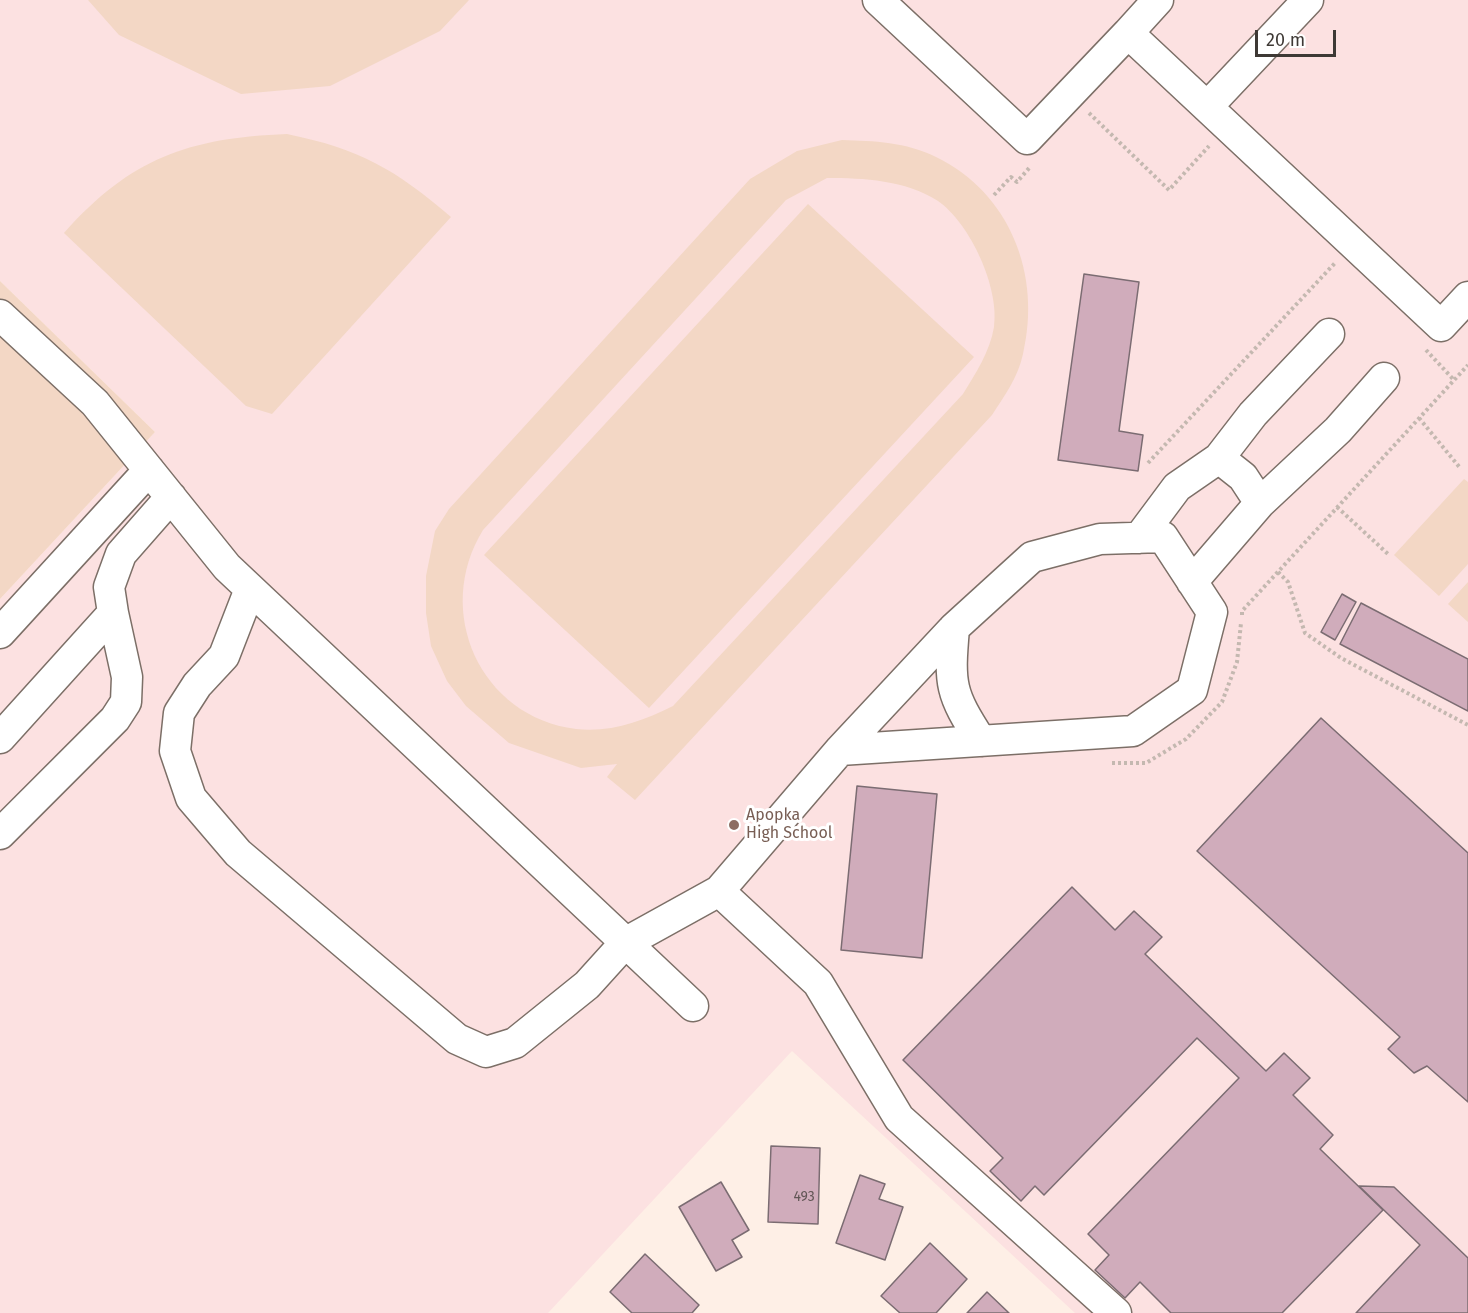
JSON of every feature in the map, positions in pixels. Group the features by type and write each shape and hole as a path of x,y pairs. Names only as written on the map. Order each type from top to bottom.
{"street":[{"path":"878,0 1027,139 1158,0"},
{"path":"1207,107 1308,0"},
{"path":"1128,33 1441,326 1468,297"},
{"path":"0,315 95,403 225,564 250,590 693,1006"},
{"path":"1139,538 1177,487 1219,458 1253,414 1329,334"},
{"path":"1192,582 1260,503 1338,430 1384,378"},
{"path":"1219,458 1243,477 1260,503"},
{"path":"0,633 149,470"},
{"path":"0,834 115,719 126,702 127,677 109,587 121,555 171,497"},
{"path":"250,590 224,656 197,685 179,713 175,750 191,798 238,853 457,1039 486,1052 514,1043 524,1036 587,986 625,943 719,891 840,750 954,628 1032,557 1100,538 1163,537 1212,612 1192,690 1133,731 840,750"},
{"path":"0,738 113,613"},
{"path":"954,628 950,674 959,706 981,741"},
{"path":"719,891 818,983 898,1118 1116,1313"}],"path":[{"path":"1084,109 1169,189 1213,142"},
{"path":"1148,463 1340,258"},
{"path":"1419,418 1461,469"},
{"path":"1337,507 1388,554"},
{"path":"1278,572 1288,582 1305,633 1341,658 1468,725"}],"shaded area":[{"name":"Apopka High School","path":"0,0 1468,0 1468,1313 1075,1313 792,1051 548,1313 0,1313 0,599 155,432 0,281"},
{"path":"88,0 469,0 440,31 330,86 241,94 119,35"},
{"path":"287,134 336,147 375,163 412,186 451,217 272,414 246,406 64,233 113,186 164,157 191,147 220,141"},
{"path":"842,140 902,145 936,157 962,173 983,192 1001,214 1014,239 1023,266 1028,295 1028,324 1023,354 1014,378 992,415 635,800 607,777 617,764 581,768 509,743 466,706 447,681 431,646 426,613 426,576 435,531 449,509 750,179 797,151","holes":["827,178 898,184 925,194 950,211 971,240 980,258 992,294 995,311 994,327 986,353 963,394 673,706 626,725 601,729 576,729 542,720 514,704 491,682 475,655 465,625 463,594 469,561 483,530 786,200"]},
{"path":"808,204 974,357 649,708 484,555"},
{"path":"0,281 155,432 0,599"},
{"path":"1464,479 1468,482 1468,564 1439,596 1394,555"},
{"path":"1468,582 1468,622 1448,604"}],"building":[{"path":"1084,274 1139,282 1119,431 1143,435 1138,471 1058,460"},
{"path":"1342,594 1356,602 1335,640 1321,632"},
{"path":"1361,603 1468,659 1468,711 1340,644"},
{"path":"1321,718 1468,853 1468,1102 1427,1066 1414,1073 1388,1049 1400,1037 1197,851"},
{"path":"857,786 937,794 922,958 841,950"},
{"path":"1072,887 1115,930 1134,911 1162,937 1145,954 1266,1071 1284,1053 1310,1078 1293,1095 1333,1135 1320,1149 1383,1210 1282,1313 1171,1313 1140,1282 1125,1298 1095,1270 1109,1255 1088,1234 1239,1078 1197,1038 1044,1195 1035,1186 1021,1201 990,1171 1003,1158 903,1060"},
{"path":"771,1146 820,1148 818,1224 768,1222"},
{"path":"860,1175 885,1184 879,1199 903,1207 885,1260 836,1243"},
{"path":"721,1182 749,1230 732,1240 742,1257 716,1271 679,1207"},
{"path":"1359,1186 1394,1187 1468,1258 1468,1313 1356,1313 1420,1245"},
{"path":"930,1243 967,1279 936,1313 900,1313 881,1296"},
{"path":"645,1254 699,1305 692,1313 632,1313 610,1292"},
{"path":"987,1292 1009,1313 967,1313"}],"place":[{"name":"Apopka High School","path":"734,825"}]}
